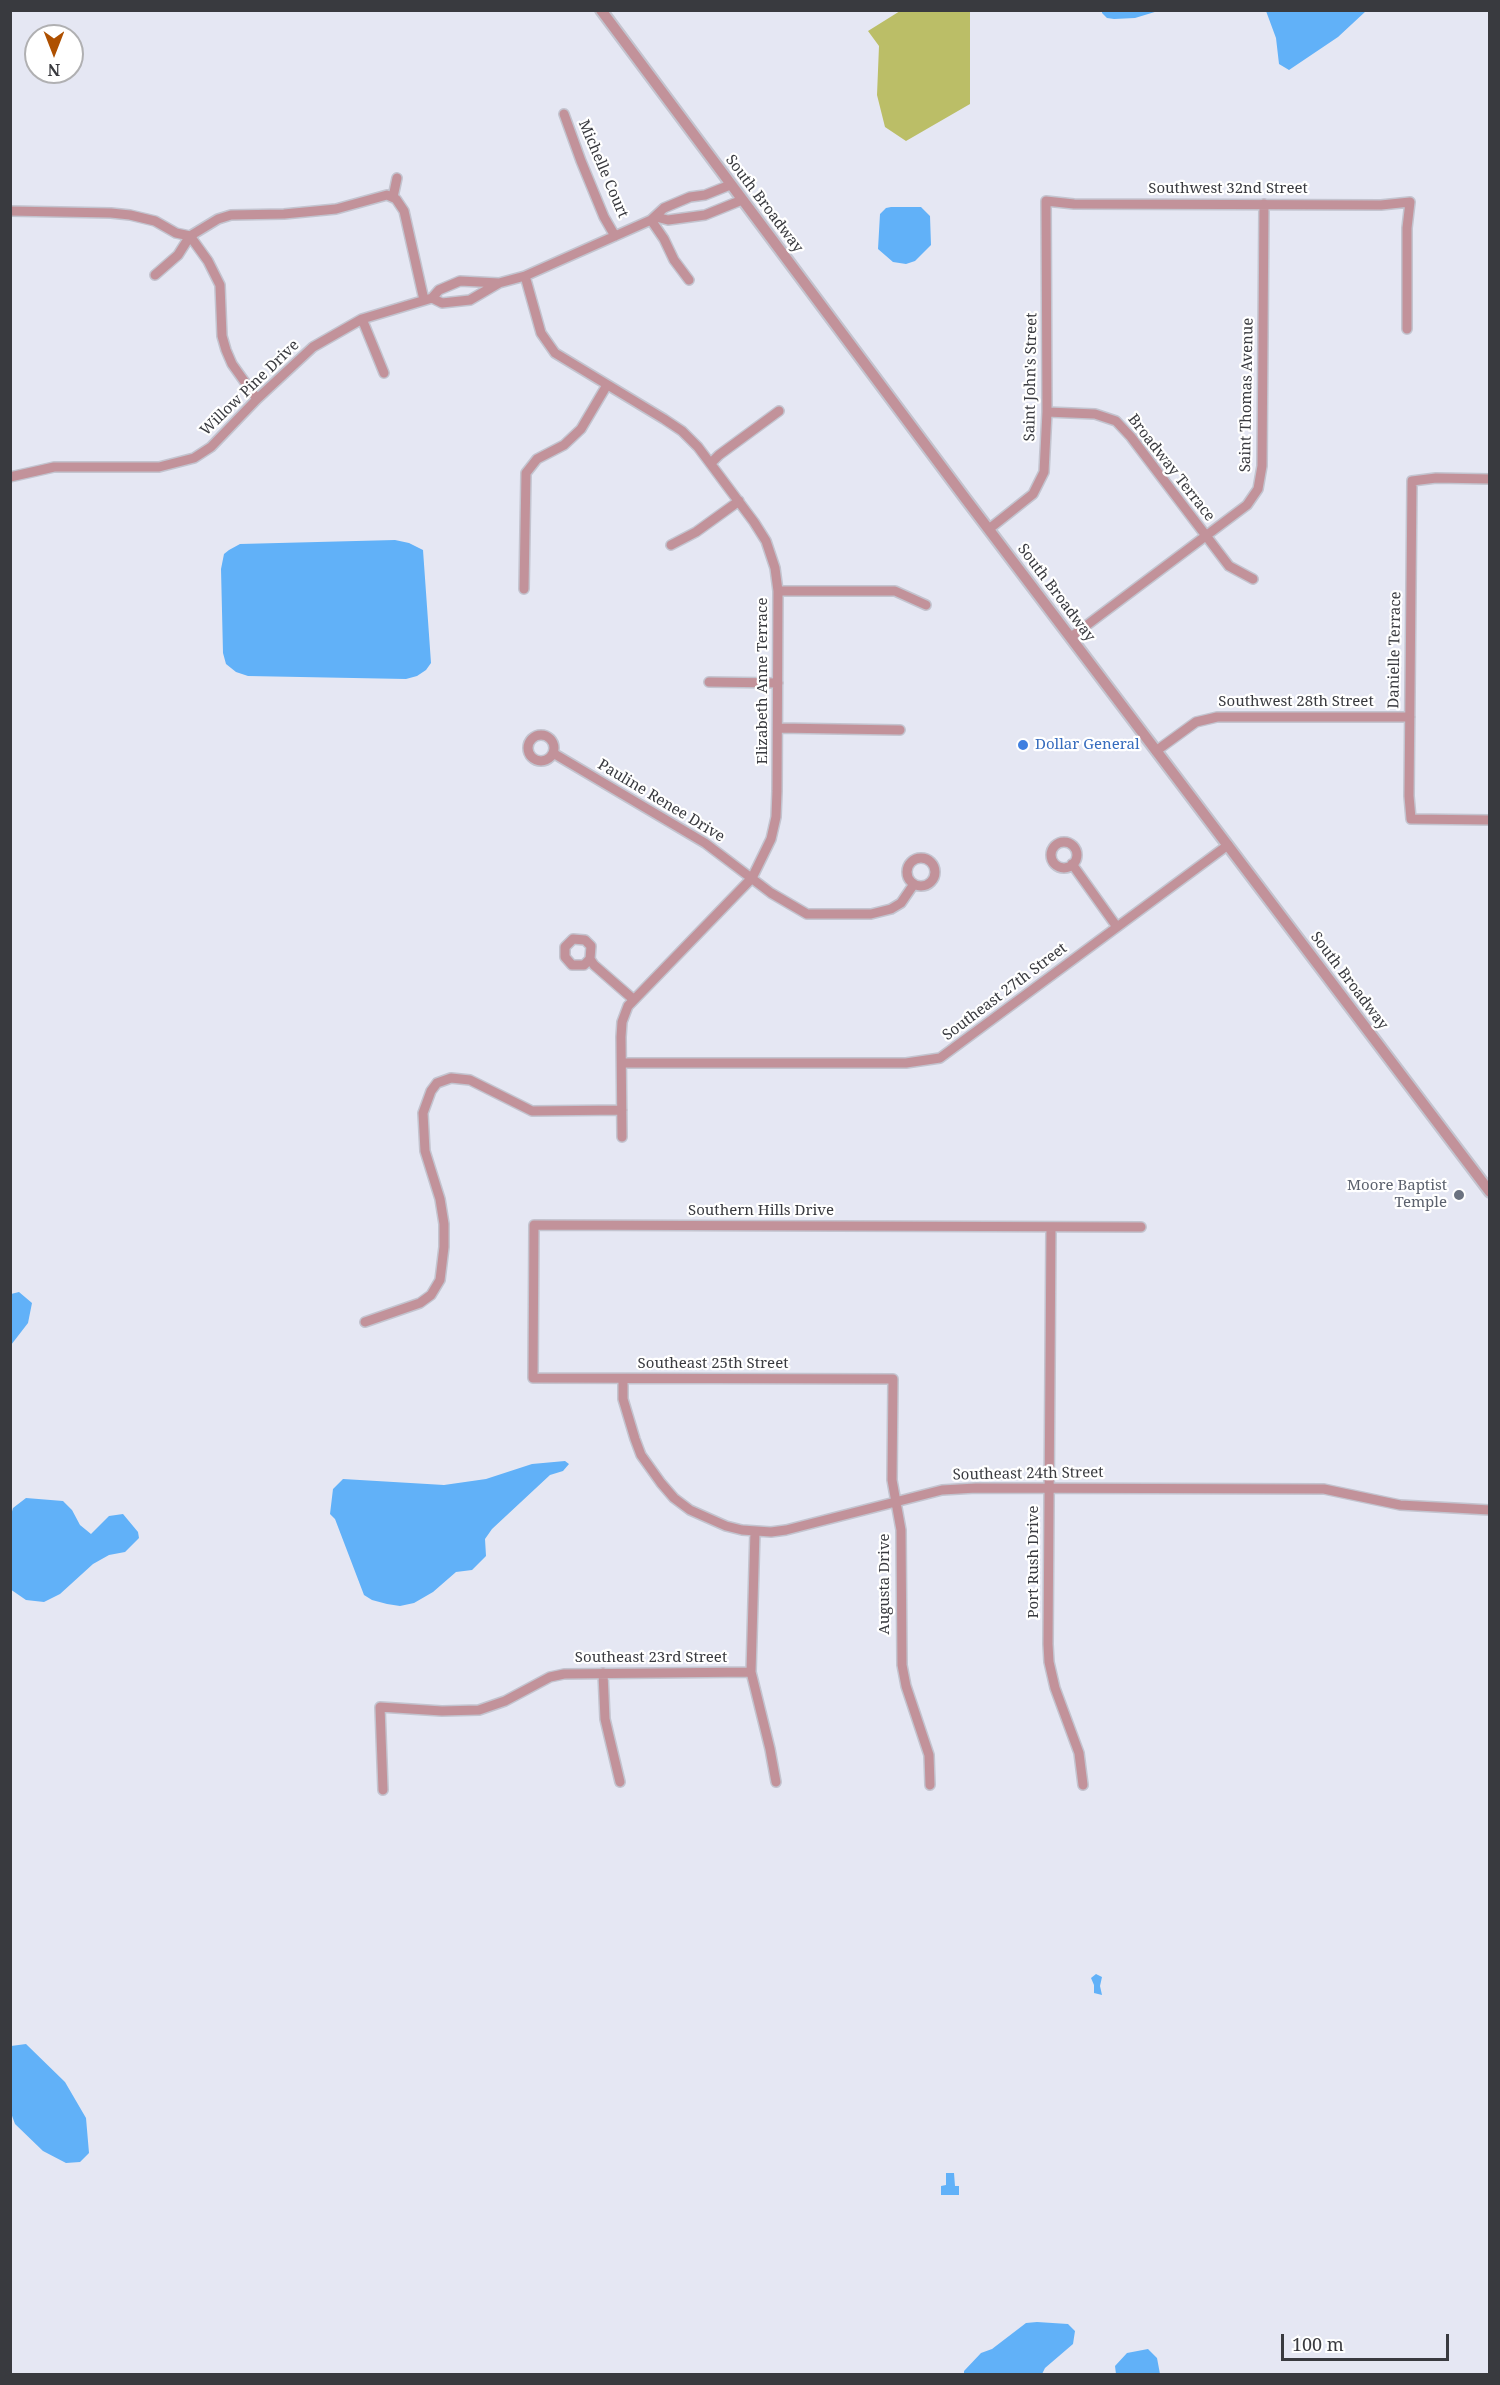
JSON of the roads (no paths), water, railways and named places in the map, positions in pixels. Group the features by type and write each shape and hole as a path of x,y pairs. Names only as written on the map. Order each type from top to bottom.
{"street":[{"name":"South Broadway","path":"602,10 730,185 1490,1192"},
{"name":"Michelle Court","path":"564,114 604,217 615,236"},
{"path":"393,197 397,178"},
{"name":"Willow Pine Drive","path":"428,299 442,303 470,300 500,283 525,276 653,219 664,208 730,185"},
{"path":"155,275 178,255 190,236 218,219 231,215 336,209 387,195 399,202 404,211 428,299"},
{"name":"Willow Pine Drive","path":"653,219 668,220 705,215 742,200"},
{"name":"Saint John's Street","path":"989,529 1023,504 1040,484 1044,472 1047,412 1046,201"},
{"name":"Southwest 32nd Street","path":"1046,201 1074,204 1381,205 1410,202 1407,228 1407,329"},
{"name":"Saint Thomas Avenue","path":"1071,637 1247,505 1254,497 1261,480 1264,204"},
{"path":"10,211 130,215 155,221 176,233 190,236 208,261 220,285 222,336 226,350 232,364 257,399"},
{"path":"653,219 674,260 689,280"},
{"name":"Elizabeth Anne Terrace","path":"525,276 541,333 548,345 564,360 682,431 711,463 766,541 775,568 778,591 776,817 771,839 752,878 633,999 622,1022 622,1137"},
{"name":"Willow Pine Drive","path":"10,477 54,467 159,467 194,458 211,447 257,399 313,347 362,320 428,299 439,290 460,281 500,283"},
{"path":"362,320 384,373"},
{"path":"524,589 526,473 537,459 564,445 580,429 607,385"},
{"path":"711,463 779,411"},
{"name":"Broadway Terrace","path":"1047,412 1095,414 1116,421 1131,437 1228,566 1253,579"},
{"name":"Danielle Terrace","path":"1490,479 1436,478 1412,481 1410,717 1411,819 1490,820"},
{"path":"671,545 696,532 739,501"},
{"path":"778,591 896,591 926,605"},
{"path":"709,682 778,683"},
{"name":"Southwest 28th Street","path":"1156,751 1196,722 1217,717 1410,717"},
{"path":"778,729 900,730"},
{"name":"Pauline Renee Drive","path":"554,753 705,843 790,905 813,915 871,914 891,909 901,903 914,884"},
{"name":"Southeast 27th Street","path":"622,1063 906,1063 940,1058 1228,845"},
{"path":"1072,864 1117,927"},
{"path":"590,959 633,999"},
{"path":"365,1322 420,1303 431,1295 440,1280 444,1224 440,1199 425,1151 423,1113 431,1091 437,1083 451,1077 470,1080 532,1111 622,1110"},
{"name":"Southern Hills Drive","path":"533,1378 534,1225 1141,1227"},
{"name":"Port Rush Drive","path":"1051,1227 1049,1662 1055,1688 1079,1753 1083,1785"},
{"name":"Southeast 25th Street","path":"533,1378 892,1379"},
{"name":"Southeast 24th Street","path":"623,1379 623,1399 634,1439 641,1455 661,1483 674,1498 690,1510 726,1526 754,1531 786,1530 942,1490 958,1489 1324,1490 1411,1506 1490,1510"},
{"name":"Augusta Drive","path":"892,1379 892,1480 901,1530 902,1665 906,1686 929,1755 930,1785"},
{"path":"754,1531 751,1672 776,1782"},
{"path":"603,1672 605,1719 620,1782"},
{"name":"Southeast 23rd Street","path":"382,1790 380,1707 442,1711 479,1710 505,1701 550,1677 564,1674 751,1672"}],"water":[{"path":"1102,10 1158,11 1135,18 1114,19 1107,18"},
{"path":"1266,11 1366,11 1338,37 1289,70 1279,64 1276,38"},
{"path":"921,207 930,216 931,245 915,261 906,264 893,262 878,249 880,214 886,208"},
{"path":"395,540 409,543 423,550 431,663 426,670 406,679 248,676 236,672 226,664 223,653 221,569 224,554 229,550 240,544"},
{"path":"19,1292 32,1303 28,1323 11,1345 11,1294"},
{"path":"565,1461 569,1464 563,1471 550,1475 492,1529 485,1539 486,1556 472,1570 456,1572 433,1592 414,1603 400,1606 387,1604 364,1595 335,1519 330,1514 333,1489 343,1479 444,1485 486,1479 532,1464"},
{"path":"26,1498 63,1501 72,1510 80,1525 91,1534 109,1516 123,1514 138,1532 139,1538 125,1552 109,1555 93,1564 60,1594 44,1602 26,1600 10,1589 11,1515 13,1508"},
{"path":"1096,1974 1102,1977 1100,1986 1102,1995 1094,1993 1091,1978"},
{"path":"26,2044 65,2082 86,2118 89,2153 80,2162 66,2163 43,2151 15,2124 11,2113 11,2046"},
{"path":"946,2173 954,2173 955,2186 959,2186 959,2195 941,2195 941,2186 946,2185"},
{"path":"1026,2323 1068,2324 1075,2331 1073,2344 1045,2368 1042,2374 964,2374 964,2371 981,2353 992,2349"},
{"path":"1148,2349 1157,2358 1160,2374 1116,2374 1115,2366 1127,2353"}],"place":[{"name":"Dollar General","path":"1023,745"},
{"name":"Moore Baptist Temple","path":"1459,1195"}]}
